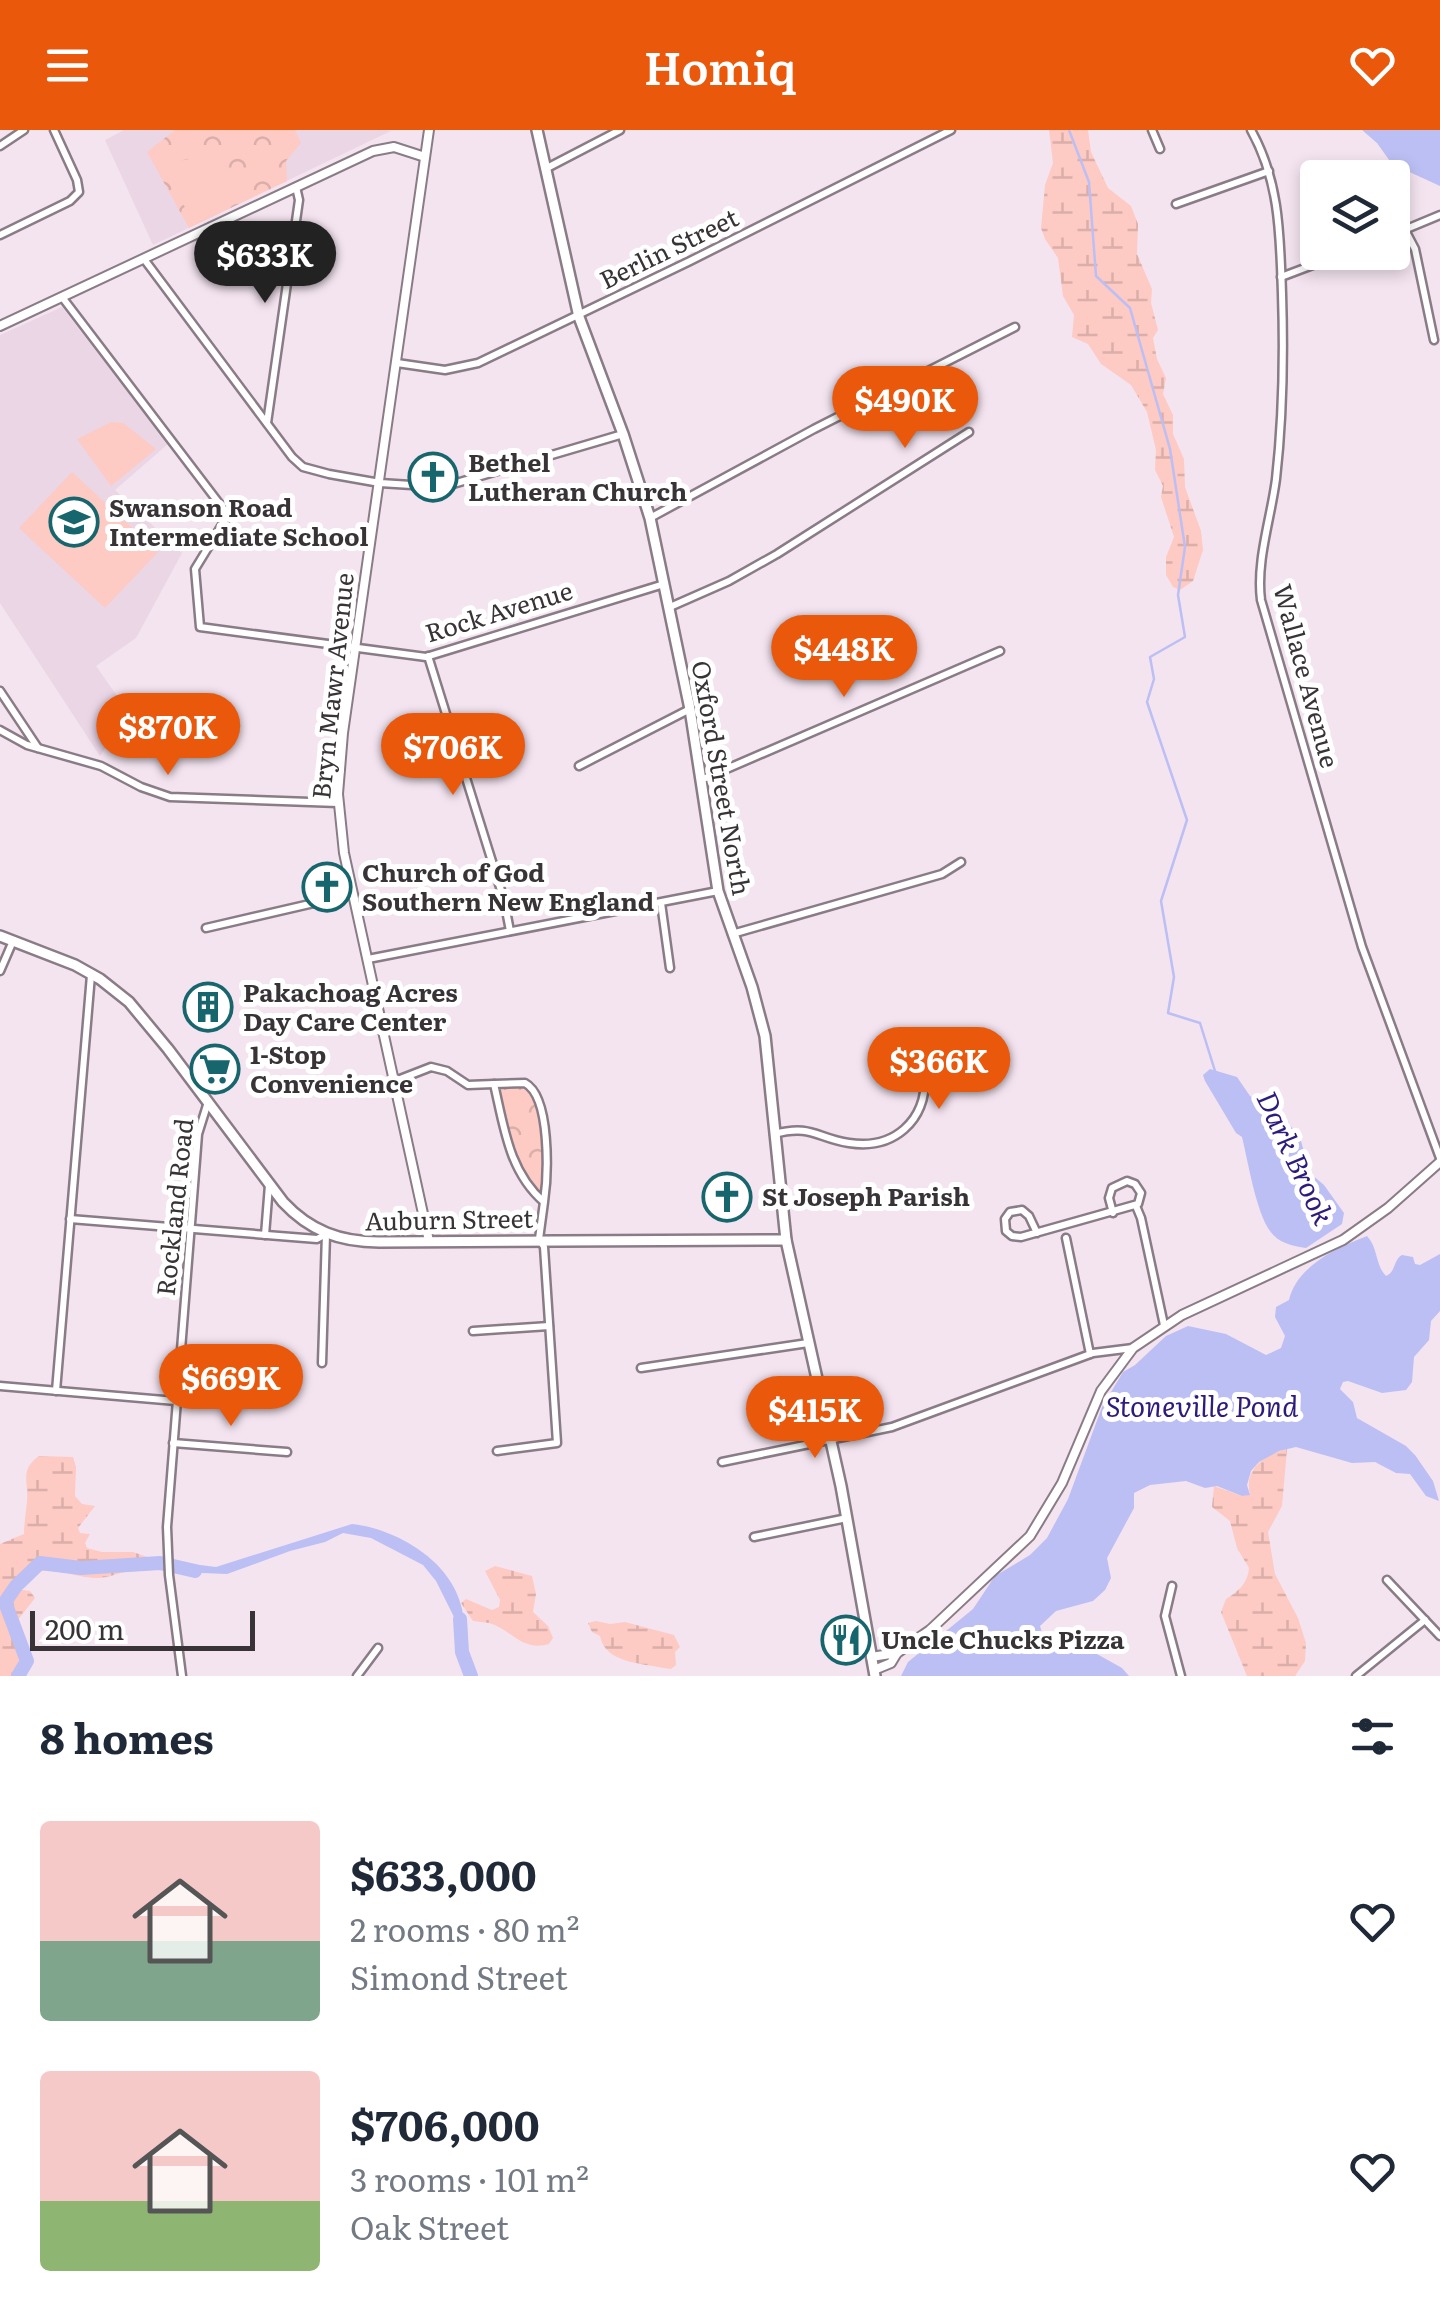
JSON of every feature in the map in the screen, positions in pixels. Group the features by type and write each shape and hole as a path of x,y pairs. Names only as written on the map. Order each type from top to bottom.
{"main road":[{"name":"Oxford Street North","path":"536,130 578,316 650,518 690,709 718,891 765,1036 786,1240 847,1518 875,1673"},
{"name":"Auburn Street","path":"0,936 91,974 139,1013 269,1184 299,1218 326,1234 363,1242 786,1240"}],"street":[{"path":"0,146 24,130"},
{"path":"0,235 70,201 79,192 78,180 54,130"},
{"name":"Bryn Mawr Avenue","path":"429,130 355,647 338,803 429,1241"},
{"path":"546,168 620,130"},
{"name":"Berlin Street","path":"396,363 446,370 467,366 578,316 950,130"},
{"path":"1152,130 1160,149"},
{"name":"Wallace Avenue","path":"1251,130 1268,171 1278,212 1281,278 1282,419 1260,576 1261,600 1362,947 1440,1160"},
{"path":"0,326 384,147 402,148 425,157"},
{"path":"1176,204 1268,171"},
{"path":"266,424 299,200 296,187"},
{"path":"1410,228 1440,215"},
{"path":"1410,240 1416,249 1434,340"},
{"path":"144,259 299,465 380,483 452,486 623,434"},
{"path":"1281,278 1301,270"},
{"name":"Rock Avenue","path":"62,297 228,515 195,569 200,627 428,656 665,584"},
{"path":"650,518 1015,327"},
{"path":"670,607 777,554 969,432"},
{"path":"701,780 1000,651"},
{"path":"428,656 504,900 510,932"},
{"path":"0,691 38,749"},
{"path":"580,766 690,709"},
{"path":"0,730 38,749 102,766 170,797 338,803"},
{"path":"732,934 942,874 961,862"},
{"path":"368,959 718,891"},
{"path":"206,928 354,894"},
{"path":"661,903 670,968"},
{"path":"0,971 14,940"},
{"path":"56,1391 91,974"},
{"path":"773,1134 802,1129 856,1144 888,1139 914,1120 923,1101 922,1052 945,1048 951,1057 948,1068 925,1077"},
{"path":"395,1081 431,1067 447,1071 468,1084 525,1083 537,1095 548,1170 539,1239 544,1247 557,1443 498,1451"},
{"path":"494,1084 516,1167 526,1185 544,1202"},
{"name":"Rockland Road","path":"182,1676 168,1563 173,1443 198,1134 208,1101"},
{"path":"875,1673 930,1630 1030,1536 1062,1482 1101,1392 1133,1348 1164,1324 1318,1254 1366,1225 1440,1160"},
{"path":"1038,1233 1022,1210 1010,1212 1005,1219 1004,1228 1012,1236 1038,1233 1113,1213 1136,1206 1141,1196 1139,1188 1130,1182 1120,1183 1110,1192 1113,1213"},
{"path":"265,1235 269,1184"},
{"path":"1136,1206 1164,1324"},
{"path":"70,1219 318,1239 326,1234"},
{"path":"322,1363 326,1234"},
{"path":"1066,1238 1090,1354"},
{"path":"473,1330 549,1326"},
{"path":"641,1368 808,1343"},
{"path":"722,1462 892,1427 1108,1348 1133,1348"},
{"path":"0,1386 176,1401"},
{"path":"173,1443 287,1452"},
{"path":"754,1537 847,1518"},
{"path":"1387,1580 1440,1636"},
{"path":"1172,1586 1166,1616 1180,1676"},
{"path":"1356,1676 1425,1620"},
{"path":"357,1676 378,1648"},
{"path":"871,1656 897,1653"}],"shaded area":[{"path":"124,130 391,131 153,245 105,140"},
{"name":"Swanson Road Intermediate School","path":"62,307 168,444 115,490 182,553 136,638 96,666 129,713 100,756 0,603 0,335"}],"green space":[{"path":"175,130 295,130 301,143 286,161 287,181 189,228 147,152"},
{"path":"1049,130 1088,130 1091,152 1108,188 1131,206 1138,224 1137,254 1152,289 1151,303 1158,330 1153,338 1166,378 1163,394 1173,415 1173,434 1184,459 1185,487 1201,531 1203,550 1193,581 1180,590 1173,587 1166,575 1166,557 1174,537 1161,497 1163,486 1155,470 1156,450 1147,412 1131,385 1101,364 1088,344 1072,337 1074,315 1063,296 1058,258 1041,228 1045,185 1053,163"},
{"path":"201,157 221,165 240,194 193,220 163,172 183,160"},
{"path":"111,422 123,423 156,449 111,486 77,439"},
{"path":"72,472 158,552 105,608 19,528"},
{"path":"494,1084 527,1084 540,1110 546,1141 544,1202 516,1167"},
{"path":"1287,1449 1282,1506 1268,1532 1275,1574 1306,1643 1305,1661 1295,1676 1247,1676 1221,1612 1226,1599 1244,1583 1249,1568 1237,1548 1230,1521 1212,1507 1214,1486 1242,1496 1250,1494 1253,1470 1271,1455"},
{"path":"39,1456 73,1457 75,1496 82,1504 95,1506 78,1528 80,1533 90,1534 85,1543 87,1548 133,1552 153,1559 153,1566 98,1578 48,1571 26,1577 16,1589 30,1591 35,1598 17,1621 32,1660 22,1676 0,1676 0,1544 24,1534 27,1471"},
{"path":"495,1566 532,1576 536,1594 533,1612 548,1626 553,1638 549,1644 531,1645 497,1626 473,1621 461,1603 466,1599 492,1610 499,1607 500,1600 485,1571"},
{"path":"625,1622 674,1635 680,1647 675,1652 676,1665 663,1668 616,1657 603,1645 600,1636 592,1632 588,1623"}],"water":[{"path":"1362,130 1440,130 1440,186 1410,172 1410,160 1389,160"},
{"path":"1210,1069 1237,1077 1250,1096 1286,1119 1301,1141 1310,1173 1344,1213 1342,1224 1306,1248 1273,1235 1257,1199 1242,1137 1205,1081 1203,1075"},
{"name":"Stoneville Pond","path":"1367,1236 1386,1276 1402,1255 1413,1257 1415,1264 1420,1265 1440,1254 1440,1311 1431,1321 1429,1340 1414,1357 1412,1382 1406,1390 1382,1393 1348,1381 1340,1389 1353,1402 1357,1418 1415,1455 1433,1481 1439,1501 1426,1496 1410,1474 1396,1473 1375,1462 1352,1463 1296,1447 1259,1462 1247,1485 1250,1495 1186,1481 1150,1485 1134,1493 1134,1508 1107,1558 1111,1578 1105,1590 1093,1601 1056,1611 1040,1626 1056,1651 1088,1649 1129,1676 901,1676 908,1662 973,1609 995,1576 1030,1555 1047,1538 1068,1499 1102,1407 1123,1372 1166,1336 1188,1326 1226,1334 1266,1355 1281,1348 1285,1336 1275,1317 1276,1307 1289,1300 1300,1277 1319,1260"},
{"path":"352,1524 404,1540 435,1562 447,1576 462,1609 461,1648 473,1676 466,1676 466,1667 456,1648 456,1621 436,1581 423,1565 371,1538 343,1533 227,1574 153,1566 153,1559 216,1567"}],"waterway":[{"name":"Dark Brook","path":"1069,130 1089,182 1096,276 1130,308 1170,449 1185,547 1178,595 1185,637 1150,657 1154,679 1147,702 1187,820 1161,901 1174,977 1168,1013 1200,1023 1215,1071"},
{"path":"18,1676 27,1661 5,1602 40,1563 81,1568 160,1563 195,1571"},
{"path":"460,1619 462,1652 471,1676"}],"place":[{"name":"Bethel Lutheran Church","path":"433,477"},
{"name":"Swanson Road Intermediate School","path":"74,522"},
{"name":"Church of God Southern New England","path":"327,887"},
{"name":"Pakachoag Acres Day Care Center","path":"208,1007"},
{"name":"1-Stop Convenience","path":"215,1069"},
{"name":"St Joseph Parish","path":"727,1197"},
{"name":"Uncle Chucks Pizza","path":"846,1640"}]}
